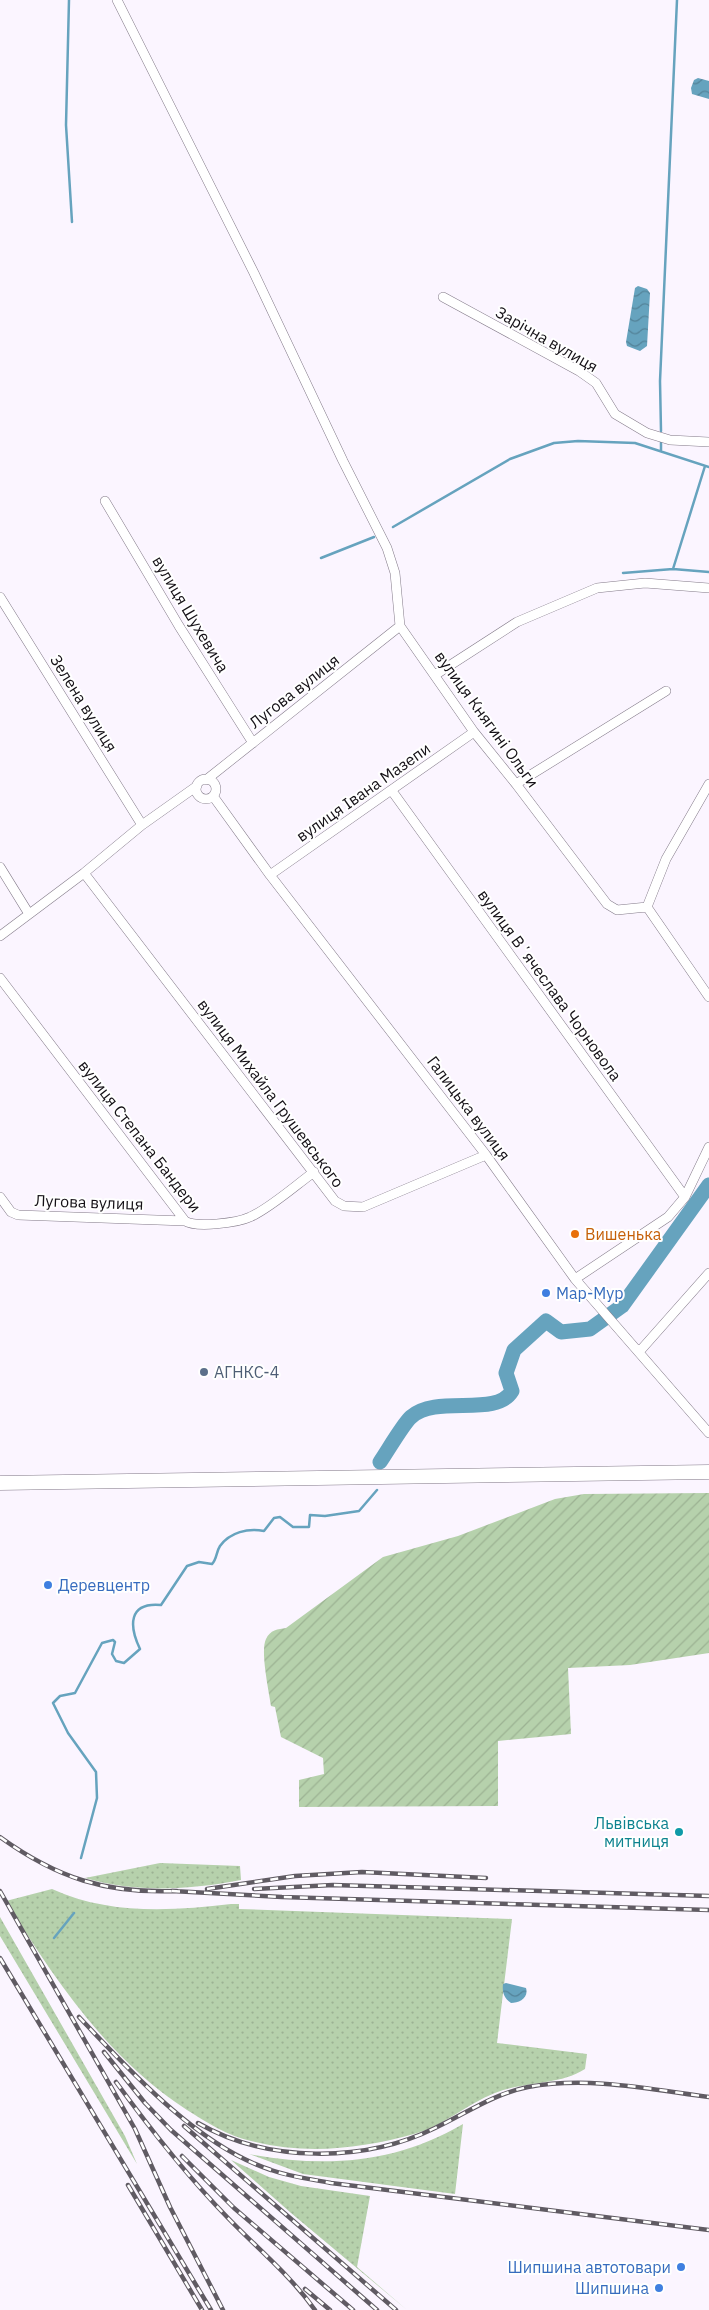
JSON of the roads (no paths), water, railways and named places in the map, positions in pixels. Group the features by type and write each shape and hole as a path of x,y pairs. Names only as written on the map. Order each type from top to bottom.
{"highway":[{"path":"0,1483 709,1472"}],"street":[{"name":"вулиця Княгині Ольги","path":"117,0 254,273 393,562 400,626 474,732 607,904 617,910 646,907"},
{"name":"Зарічна вулиця","path":"443,298 579,371 596,383 615,414 647,433 670,440 709,442"},
{"name":"вулиця Шухевича","path":"105,501 179,626 253,743"},
{"path":"435,675 517,622 597,588 645,583 709,588"},
{"name":"Зелена вулиця","path":"0,597 142,825"},
{"name":"Лугова вулиця","path":"206,780 400,626"},
{"path":"516,784 666,691"},
{"name":"вулиця Івана Мазепи","path":"270,875 474,732"},
{"path":"0,936 84,873 142,825 197,786 206,780 215,786 213,796 206,799 199,797 196,790 197,786"},
{"path":"709,784 666,859 646,907 709,997"},
{"name":"вулиця Вʼячеслава Чорновола","path":"392,791 684,1196"},
{"name":"Галицька вулиця","path":"213,796 270,875 486,1155 575,1279 709,1433"},
{"path":"0,867 29,914"},
{"name":"вулиця Михайла Грушевського","path":"84,873 335,1201 344,1206 363,1207 486,1155"},
{"name":"вулиця Степана Бандери","path":"0,978 184,1221 193,1225 203,1226 249,1218 314,1172"},
{"path":"575,1279 668,1217 684,1196 709,1147"},
{"name":"Лугова вулиця","path":"0,1197 11,1212 18,1215 184,1221"},
{"path":"639,1352 709,1273"}],"water":[{"path":"698,78 709,81 709,99 692,94 691,88 694,80"},
{"path":"638,286 647,289 650,293 647,346 640,351 627,346 626,342 635,288"},
{"path":"503,1984 526,1988 525,1997 520,2001 511,2003 503,1992"}],"waterway":[{"path":"69,0 66,125 72,222"},
{"path":"661,431 660,381 677,0"},
{"path":"393,527 510,459 554,443 578,441 635,443 709,467"},
{"path":"661,442 661,451"},
{"path":"673,569 705,466"},
{"path":"321,558 374,537"},
{"path":"623,573 673,569 709,572"},
{"path":"380,1462 411,1417 422,1410 436,1407 480,1405 504,1399 512,1391 506,1373 514,1350 546,1321 561,1332 590,1329 622,1306 709,1185"},
{"path":"81,1858 97,1798 96,1772 68,1733 53,1703 60,1696 75,1693 102,1643 113,1640 115,1642 112,1654 116,1661 124,1663 140,1649 133,1624 137,1612 142,1607 161,1605 187,1566 199,1562 212,1564 220,1546 229,1537 240,1532 264,1531 274,1518 280,1517 293,1527 309,1527 310,1515 325,1516 359,1511 377,1490"},
{"path":"54,1938 74,1913"}],"railway":[{"path":"0,1837 42,1863 62,1873 83,1880 127,1890 177,1891"},
{"path":"207,1889 295,1876 362,1872 486,1878"},
{"path":"254,1889 333,1885 709,1896"},
{"path":"0,1891 135,2129 170,2207 223,2310"},
{"path":"172,1891 282,1897 709,1910"},
{"path":"0,1958 211,2310"},
{"path":"79,2017 143,2083 192,2126 244,2159 271,2170 331,2183 709,2230"},
{"path":"104,2052 145,2103 171,2130 377,2310"},
{"path":"116,2082 198,2186 284,2274 315,2310"},
{"path":"198,2123 225,2136 254,2146 316,2154 378,2148 407,2139 435,2128 503,2094 528,2087 551,2084 596,2083 641,2087 709,2097"},
{"path":"184,2126 396,2310"},
{"path":"182,2156 234,2208 353,2310"},
{"path":"128,2185 202,2310"},
{"path":"305,2289 330,2310"}],"place":[{"name":"Вишенька","path":"575,1234"},
{"name":"Мар-Мур","path":"546,1293"},
{"name":"АГНКС-4","path":"204,1372"},
{"name":"Деревцентр","path":"48,1585"},
{"name":"Львівська митниця","path":"679,1832"},
{"name":"Шипшина автотовари","path":"681,2267"},
{"name":"Шипшина","path":"659,2288"}]}
